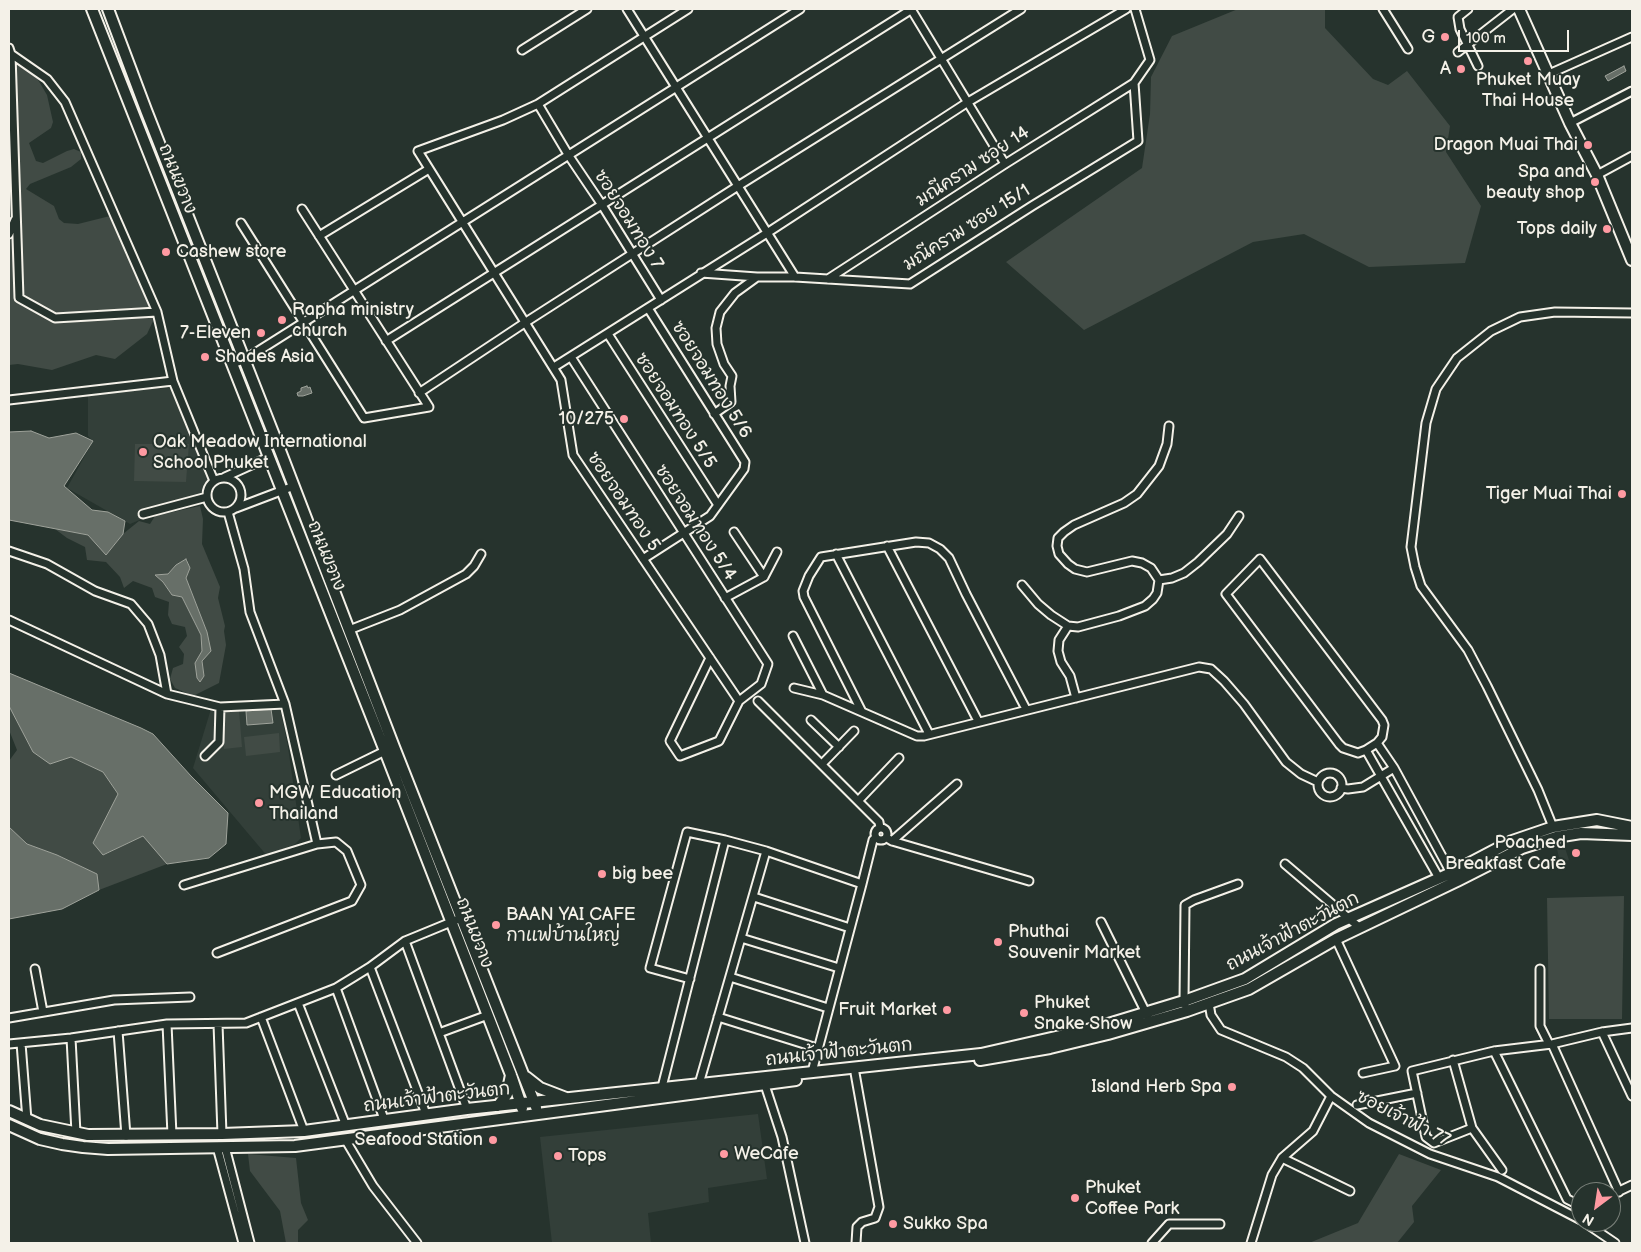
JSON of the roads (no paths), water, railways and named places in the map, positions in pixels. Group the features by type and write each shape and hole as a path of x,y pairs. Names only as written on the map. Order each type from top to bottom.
{"main road":[{"name":"ถนนขวาง","path":"92,9 282,491 356,663 457,920 488,1015 512,1075 524,1116"},
{"name":"ถนนขวาง","path":"108,9 349,630 356,663 385,751 524,1075 538,1115"},
{"path":"1520,9 1570,123 1597,175 1632,260"},
{"path":"134,116 147,112"},
{"path":"189,254 201,251"},
{"name":"ถนนเจ้าฟ้าตะวันตก","path":"9,1111 27,1120 54,1129 76,1133 126,1136 304,1131 467,1109 568,1099 765,1086 814,1077 998,1058 1050,1048 1185,1006 1245,979 1336,924 1451,873 1512,841 1553,827 1597,820 1632,827"},
{"name":"ถนนเจ้าฟ้าตะวันตก","path":"1185,1006 1210,1003 1249,989 1336,939 1522,848 1556,837 1581,833 1632,835"},
{"name":"ถนนเจ้าฟ้าตะวันตก","path":"9,1125 40,1139 83,1147 295,1146 538,1115 699,1084 981,1054 1148,1017"},
{"path":"498,1106 507,1094 512,1075"},
{"path":"524,1075 540,1088 568,1099"}],"street":[{"path":"522,50 587,9"},
{"path":"627,9 794,277"},
{"path":"538,104 688,9"},
{"path":"232,364 244,360 800,9"},
{"path":"386,341 912,9 1005,164"},
{"path":"420,393 526,322 738,186 1021,9"},
{"path":"554,367 767,233 968,102 1126,9"},
{"path":"1134,83 1150,60 1135,9"},
{"path":"1383,9 1408,49"},
{"path":"1468,9 1458,17 1460,28 1478,66"},
{"path":"1458,52 1513,9"},
{"path":"1549,74 1632,37"},
{"path":"10,51 19,298 56,318 157,312"},
{"path":"10,51 47,79 64,102 157,312 173,380 214,481"},
{"name":"มณีคราม ซอย 15/1","path":"701,273 757,278 794,277 910,284 1138,141 1134,83"},
{"name":"มณีคราม ซอย 14","path":"828,279 1134,83"},
{"path":"1570,123 1632,91"},
{"name":"ซอยจอมทอง 5","path":"538,104 503,120 418,150 562,380 573,455 739,701"},
{"name":"ซอยจอมทอง 7","path":"538,104 661,300"},
{"path":"1597,175 1632,156"},
{"path":"319,236 429,169"},
{"path":"241,223 364,418 429,407 302,209"},
{"path":"9,234 16,218"},
{"path":"714,414 732,402 730,386 732,376 724,364 717,344 716,328 720,312 735,293 757,278"},
{"name":"ซอยจอมทอง 5/6","path":"648,308 745,462 744,469 718,505"},
{"path":"1553,827 1538,790 1468,650 1422,586 1415,567 1411,547 1426,424 1436,389 1457,358 1491,331 1520,317 1555,312 1632,313"},
{"name":"ซอยจอมทอง 5/5","path":"608,334 718,505"},
{"name":"ซอยจอมทอง 5/4","path":"570,357 768,664 761,684 739,701"},
{"path":"9,400 173,380"},
{"path":"1022,585 1038,604 1068,626 1078,627 1118,616 1145,606 1154,600 1159,580 1151,568 1142,562 1132,562 1087,572 1075,569 1068,564 1059,554 1056,546 1058,538 1074,525 1124,503 1137,494 1159,466 1168,444 1170,426"},
{"path":"269,457 225,478 214,481 209,486 207,497 213,508 218,511 228,512 294,486"},
{"path":"225,478 236,482 240,488 241,500 236,508"},
{"path":"144,514 207,497"},
{"path":"643,559 685,534 710,516 718,505"},
{"path":"228,512 244,569 250,612 285,704 316,844"},
{"path":"1159,580 1172,578 1184,573 1198,562 1227,534 1240,516"},
{"path":"734,532 764,577"},
{"path":"862,712 804,597 803,591 821,557 916,542 929,543 940,549 949,558 1026,709"},
{"path":"887,546 978,722"},
{"path":"9,551 47,564 95,591 131,604 148,624 160,655 166,694"},
{"path":"726,598 764,577 777,552"},
{"path":"349,630 400,610 461,576 474,566 480,554"},
{"path":"836,554 929,734"},
{"path":"1260,559 1382,720 1384,731 1382,737 1377,743 1366,750 1358,753 1339,744 1226,594 1260,559"},
{"path":"9,620 166,694 220,707 285,704"},
{"path":"1068,626 1059,640 1058,651 1061,662 1070,676 1076,698"},
{"path":"793,636 823,695"},
{"path":"710,658 670,741 680,756 719,740 739,701"},
{"path":"794,688 823,695 918,736 1199,667 1210,669 1224,681 1244,704 1286,762 1301,774 1318,782 1321,793 1327,797 1334,796 1341,788 1340,780 1334,775 1326,774 1318,782"},
{"path":"758,701 879,822 880,828"},
{"path":"205,756 218,742 220,707"},
{"path":"811,720 839,747"},
{"path":"822,764 854,731"},
{"path":"1377,743 1394,768 1451,873"},
{"path":"1366,750 1382,775 1439,878"},
{"path":"336,775 385,751"},
{"path":"858,801 899,758"},
{"path":"1341,788 1363,787 1394,768"},
{"path":"875,838 881,841 889,839 957,784"},
{"path":"880,828 886,831 889,839"},
{"path":"812,1072 873,840 875,833 880,828"},
{"path":"690,979 650,968 687,832 766,851 862,884"},
{"path":"889,839 1028,881"},
{"path":"660,1093 725,840"},
{"path":"184,885 316,844 336,842 347,851 361,885 352,900 217,953"},
{"path":"699,1084 766,851"},
{"path":"1285,864 1360,928"},
{"path":"1185,1006 1185,905 1238,884"},
{"path":"754,896 850,928"},
{"path":"9,1044 71,1038 167,1024 246,1022 336,988 370,968 405,941 457,920"},
{"path":"1101,922 1148,1017"},
{"path":"741,938 839,968"},
{"path":"1336,939 1395,1066 1363,1073"},
{"path":"405,941 467,1109"},
{"path":"370,968 426,1114"},
{"path":"35,969 42,1012"},
{"path":"1540,969 1540,1026 1551,1044 1614,1182"},
{"path":"730,977 828,1008"},
{"path":"336,988 384,1120"},
{"path":"9,1018 114,1000 190,997"},
{"path":"298,1003 346,1126"},
{"name":"ซอยเจ้าฟ้า 77","path":"1210,1003 1211,1015 1221,1030 1286,1057 1303,1068 1331,1096 1369,1123 1430,1154 1498,1177 1571,1215"},
{"path":"439,1033 488,1015"},
{"path":"261,1017 304,1131"},
{"path":"718,1017 817,1048"},
{"path":"167,1024 172,1135"},
{"path":"218,1024 222,1134"},
{"path":"1472,1128 1434,1143 1426,1137 1412,1071 1494,1051 1551,1044 1602,1032 1632,1028"},
{"path":"118,1031 126,1136"},
{"path":"1602,1032 1632,1096"},
{"path":"71,1038 76,1133"},
{"path":"21,1043 27,1120"},
{"path":"1494,1051 1567,1198 1571,1200"},
{"path":"1453,1060 1472,1128 1502,1170"},
{"path":"855,1073 879,1207 875,1218 862,1222 857,1227 856,1243"},
{"path":"765,1086 782,1137 805,1243"},
{"path":"1357,1105 1417,1093"},
{"path":"1251,1243 1272,1175 1282,1158 1313,1131 1331,1096"},
{"path":"345,1139 373,1186 417,1243"},
{"path":"221,1147 243,1243"},
{"path":"221,1147 250,1243"},
{"path":"1282,1158 1350,1191"},
{"path":"1152,1243 1169,1224 1220,1224"},
{"name":"ซอยเจ้าฟ้า 77","path":"1598,1232 1615,1243"}],"place":[{"name":"G","path":"1445,37"},
{"name":"Phuket Muay Thai House","path":"1528,61"},
{"name":"A","path":"1461,69"},
{"name":"Dragon Muai Thai","path":"1588,145"},
{"name":"Spa and beauty shop","path":"1595,182"},
{"name":"Tops daily","path":"1607,229"},
{"name":"Cashew store","path":"166,252"},
{"name":"Rapha ministry church","path":"282,320"},
{"name":"7-Eleven","path":"261,333"},
{"name":"Shades Asia","path":"205,357"},
{"name":"10/275","path":"624,419"},
{"name":"Oak Meadow International School Phuket","path":"143,452"},
{"name":"Tiger Muai Thai","path":"1622,494"},
{"name":"MGW Education Thailand","path":"259,803"},
{"name":"Poached Breakfast Cafe","path":"1576,853"},
{"name":"big bee","path":"602,874"},
{"name":"BAAN YAI CAFE กาแฟบ้านใหญ่","path":"496,925"},
{"name":"Phuthai Souvenir Market","path":"998,942"},
{"name":"Fruit Market","path":"947,1010"},
{"name":"Phuket Snake Show","path":"1024,1013"},
{"name":"Island Herb Spa","path":"1232,1087"},
{"name":"Seafood Station","path":"493,1140"},
{"name":"WeCafe","path":"724,1154"},
{"name":"Tops","path":"558,1156"},
{"name":"Phuket Coffee Park","path":"1075,1198"},
{"name":"Sukko Spa","path":"893,1224"}]}
